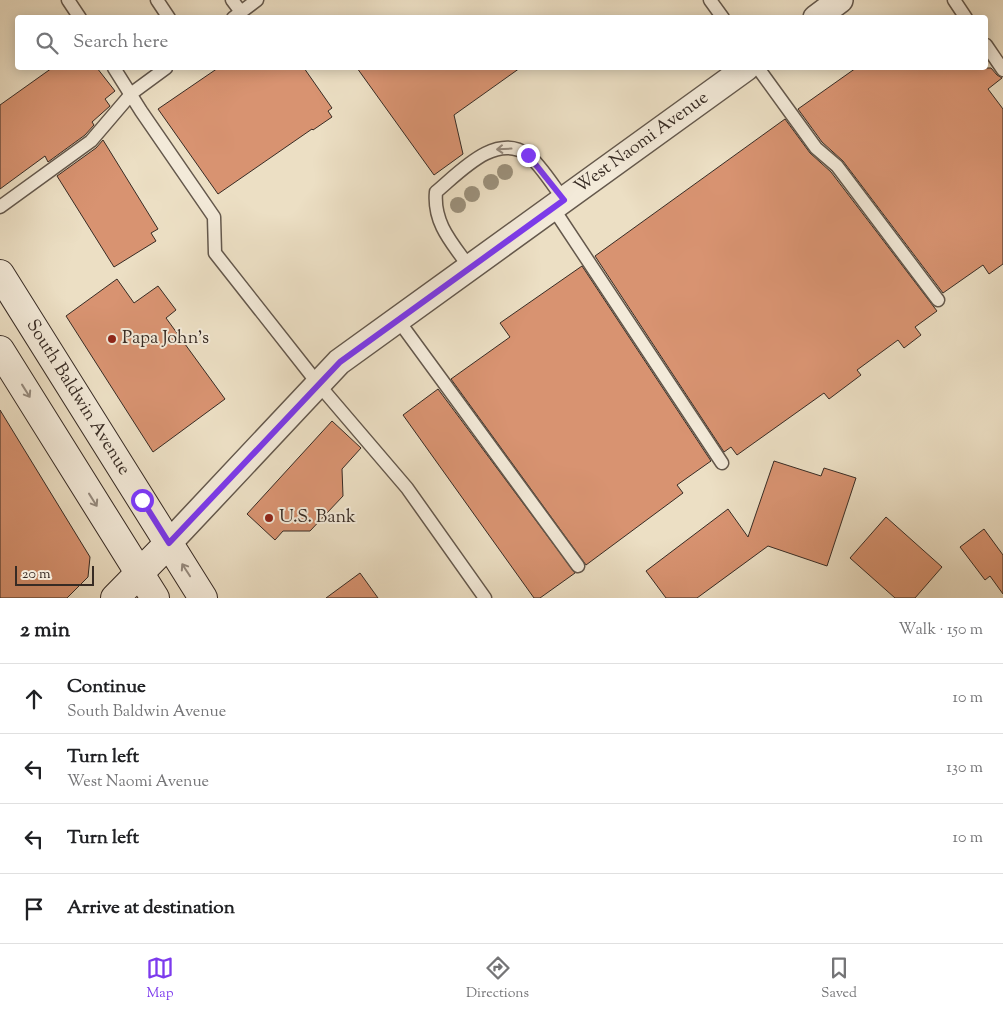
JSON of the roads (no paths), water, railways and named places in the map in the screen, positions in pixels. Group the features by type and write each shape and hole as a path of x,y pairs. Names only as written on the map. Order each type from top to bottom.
{"main road":[{"name":"South Baldwin Avenue","path":"0,274 203,598"},
{"path":"0,350 155,598"},
{"name":"West Naomi Avenue","path":"115,598 169,543"}],"street":[{"path":"820,15 840,0"},
{"name":"West Naomi Avenue","path":"169,543 340,362 743,70"}],"lane":[{"path":"68,0 78,15"},
{"path":"157,0 168,15"},
{"path":"232,0 237,15 257,0"},
{"path":"710,0 720,15"},
{"path":"954,0 964,15"},
{"path":"988,48 1003,70"},
{"path":"115,70 132,93 141,111 214,217 215,253 319,385 407,488 486,598"},
{"path":"0,207 91,141 132,93 163,70"},
{"path":"759,70 816,148 837,166 938,300"},
{"path":"470,268 440,225 435,206 436,192 463,169 492,149 515,148 528,155 722,463"},
{"path":"398,320 578,566"}],"place":[{"name":"Papa John's","path":"112,339"},
{"name":"U.S. Bank","path":"269,518"}]}
